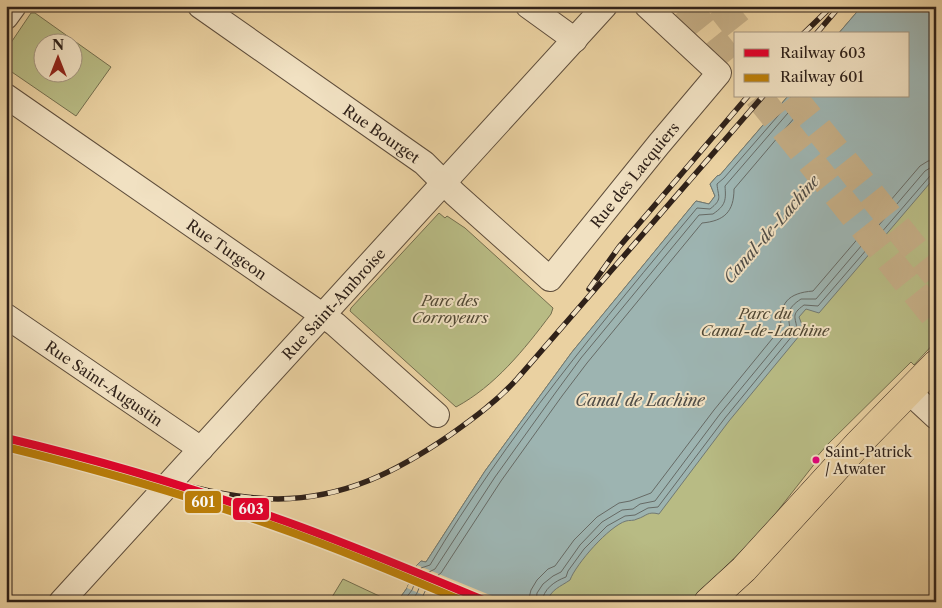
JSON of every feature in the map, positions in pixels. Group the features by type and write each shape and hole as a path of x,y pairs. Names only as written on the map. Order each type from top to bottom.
{"main road":[{"path":"708,602 744,569 859,443 936,364"},
{"path":"728,602 744,569"}],"street":[{"path":"6,17 14,6"},
{"name":"Rue Bourget","path":"200,6 424,163 550,279"},
{"path":"528,6 575,40"},
{"name":"Rue Saint-Ambroise","path":"61,602 605,6"},
{"name":"Rue des Lacquiers","path":"550,279 648,157 720,73 647,6"},
{"name":"Rue Turgeon","path":"6,96 341,329 437,415"},
{"name":"Rue Saint-Augustin","path":"6,316 201,449"},
{"path":"909,392 936,417"}],"green space":[{"name":"Canal de Lachine","path":"862,6 936,6 936,341 914,365 911,362 828,444 765,527 691,602 397,602 407,588 417,565 421,561 426,562 485,471 572,352 696,201 709,204 715,196 710,184 720,175 786,98 910,98 910,32 840,32"},
{"path":"31,13 35,13 62,32 32,32 32,82 82,82 82,46 111,67 76,116 6,68 6,50"},
{"name":"Parc des Corroyeurs","path":"439,213 465,228 553,308 551,314 541,327 508,366 483,389 456,407 350,311"},
{"path":"343,579 392,602 329,602"}],"water":[{"name":"Canal de Lachine","path":"862,6 936,6 936,176 819,313 806,309 799,317 804,330 729,421 659,514 649,513 636,520 619,524 611,530 586,556 570,580 553,591 547,602 397,602 407,588 417,565 421,561 426,562 485,471 572,352 696,201 709,204 715,196 710,184 720,175 786,98 910,98 910,32 840,32"}],"pier":[{"path":"417,565 507,602 440,602 407,588"}],"tunnel":[{"path":"686,6 734,66"},
{"path":"720,6 740,32"},
{"path":"760,98 936,318"},
{"path":"794,98 936,275"}],"railway":[{"path":"805,32 832,6"},
{"path":"818,32 840,6"},
{"path":"589,289 619,247 746,98"},
{"path":"133,472 223,494 278,499 326,494 348,488 390,471 410,460 468,422 517,379 761,98"}],"rail line":[{"name":"603","path":"6,438 142,474 243,506 356,548 488,602"},
{"name":"601","path":"6,447 73,464 206,503 345,552 465,602"}],"place":[{"name":"Saint-Patrick / Atwater","path":"816,460"}],"water label":[{"name":"Canal-de-Lachine","path":"771,229"}],"park label":[{"name":"Parc du Canal-de-Lachine","path":"765,322"}]}
